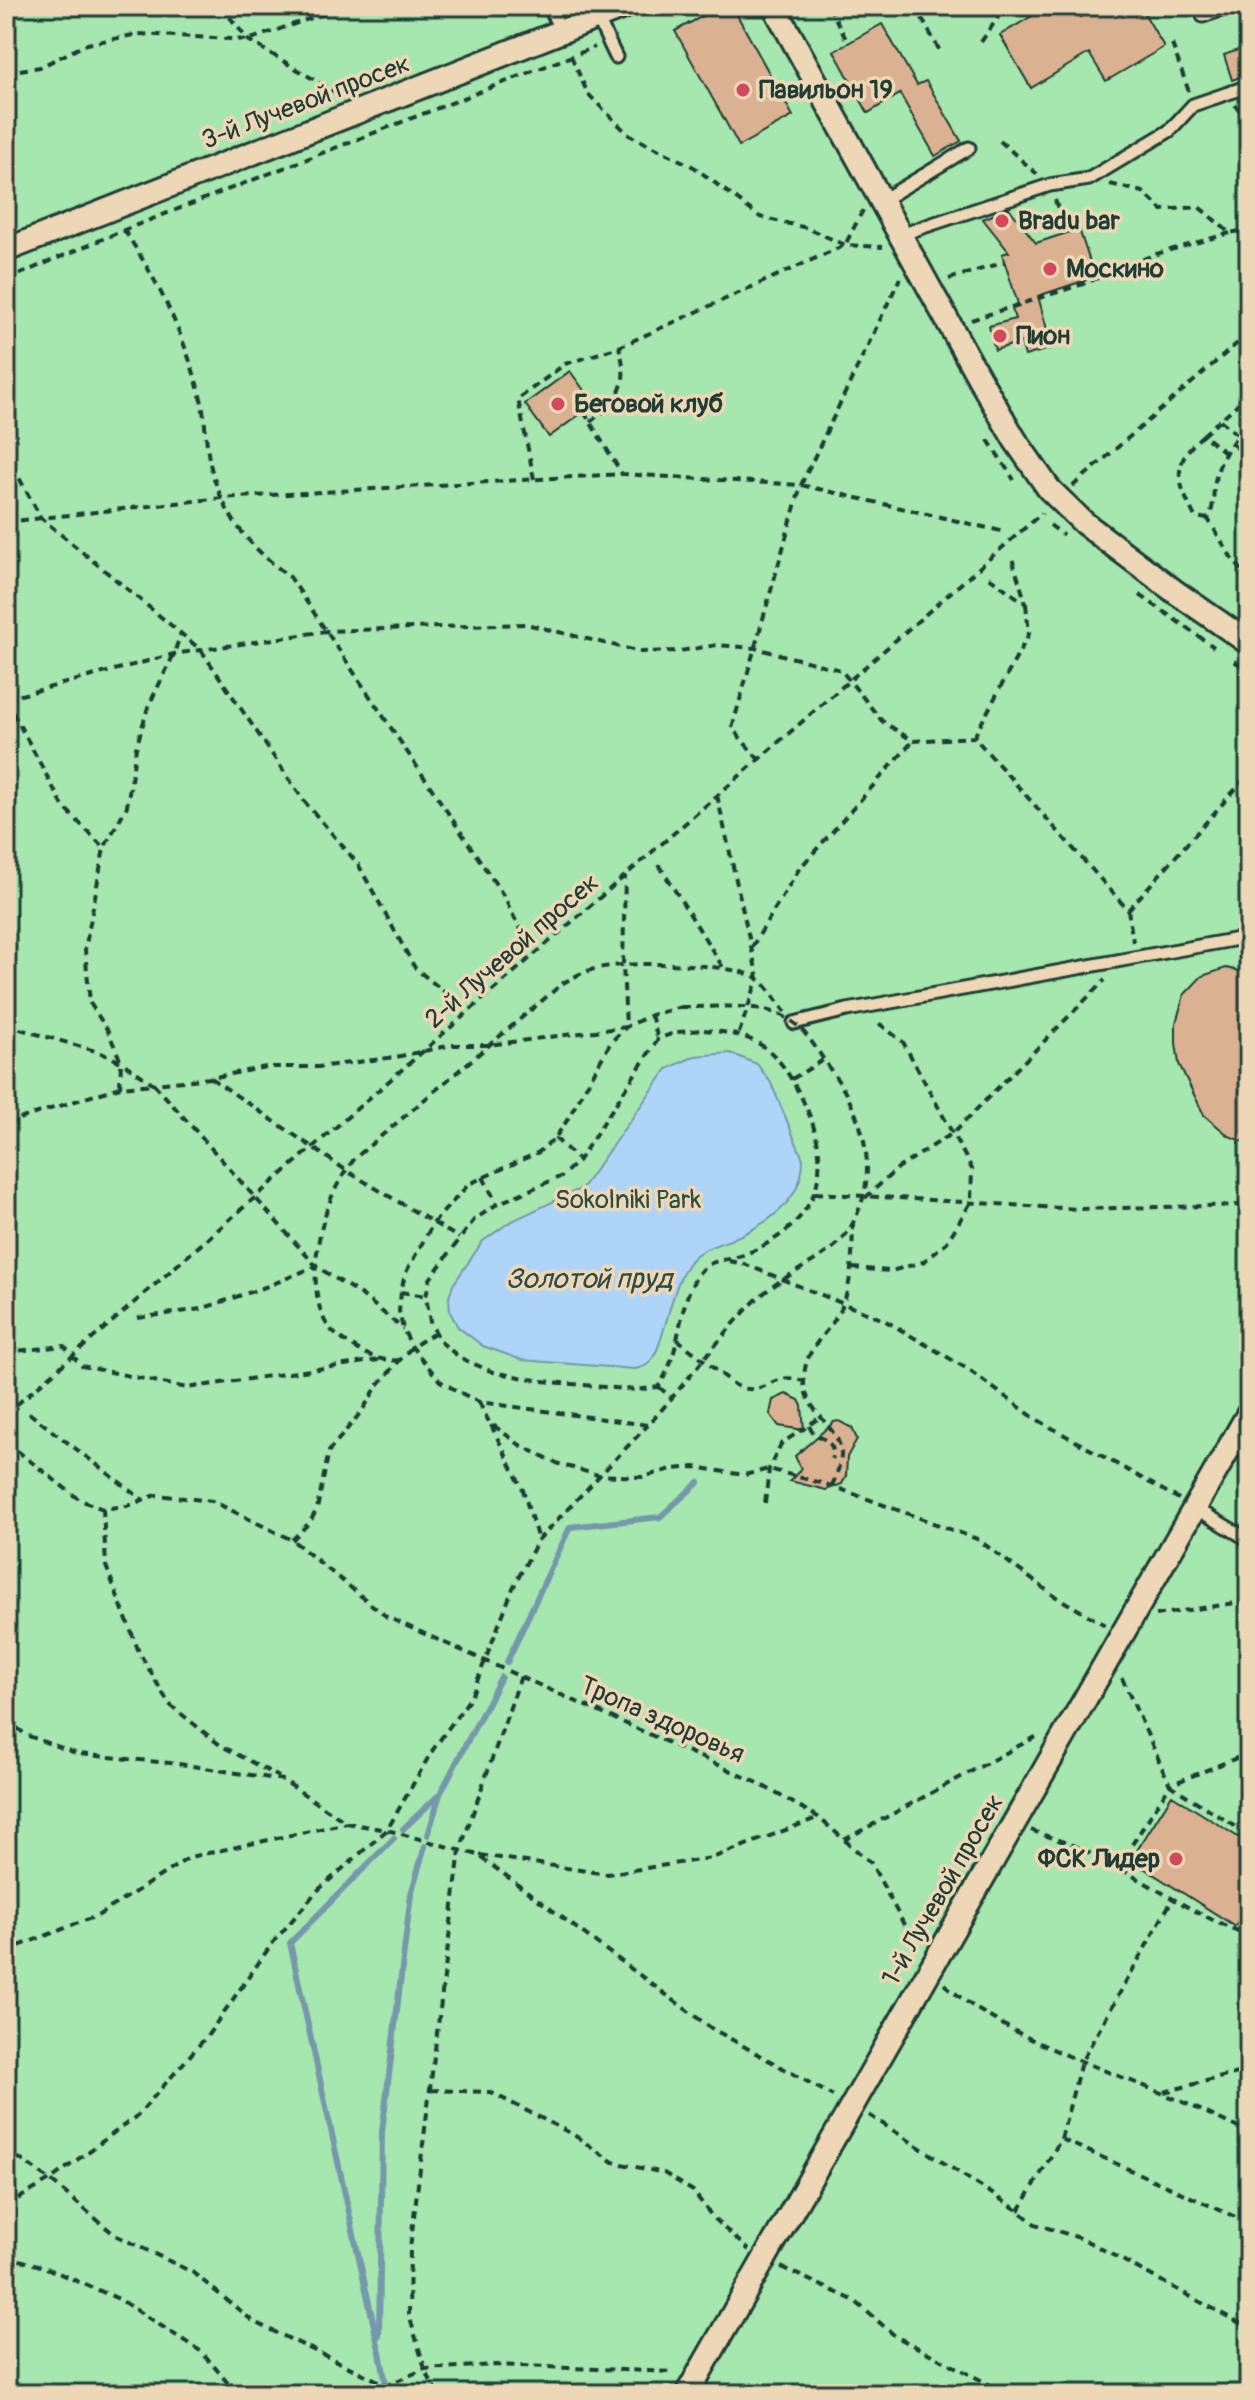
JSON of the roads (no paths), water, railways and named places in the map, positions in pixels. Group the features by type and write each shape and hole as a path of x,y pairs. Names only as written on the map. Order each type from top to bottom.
{"street":[{"name":"3-й Лучевой просек","path":"6,250 626,6"},
{"path":"774,6 892,242 1015,440 1058,500 1174,591 1249,643"},
{"name":"1-й Лучевой просек","path":"687,2394 1249,1413"}],"lane":[{"path":"549,6 561,32"},
{"path":"1203,16 1233,6"},
{"path":"597,17 616,57"},
{"path":"892,242 914,230 1050,185 1089,179 1169,131 1193,105 1249,86"},
{"path":"872,206 969,148"},
{"path":"794,1023 847,1010 1249,937"},
{"path":"1195,1508 1249,1540"}],"water":[{"name":"Золотой пруд","path":"730,1053 757,1064 771,1083 803,1159 801,1174 789,1200 769,1219 708,1248 696,1255 687,1266 679,1280 658,1346 645,1366 634,1369 522,1360 483,1346 458,1327 450,1312 449,1297 453,1285 483,1241 510,1222 582,1188 667,1069 695,1056"}],"waterway":[{"path":"507,1662 570,1527 660,1517 699,1482"},
{"path":"428,1835 440,1794 501,1677"},
{"path":"403,1829 438,1796"},
{"path":"379,2349 290,1943 394,1838"},
{"path":"379,2335 382,2132 411,1894 425,1846"},
{"path":"379,2347 388,2394"}],"place":[{"name":"Павильон 19","path":"743,90"},
{"name":"Bradu bar","path":"1002,221"},
{"name":"Москино","path":"1050,269"},
{"name":"Пион","path":"1000,336"},
{"name":"Беговой клуб","path":"558,404"},
{"name":"ФСК Лидер","path":"1176,1859"}],"park label":[{"name":"Sokolniki Park","path":"628,1200"}]}
